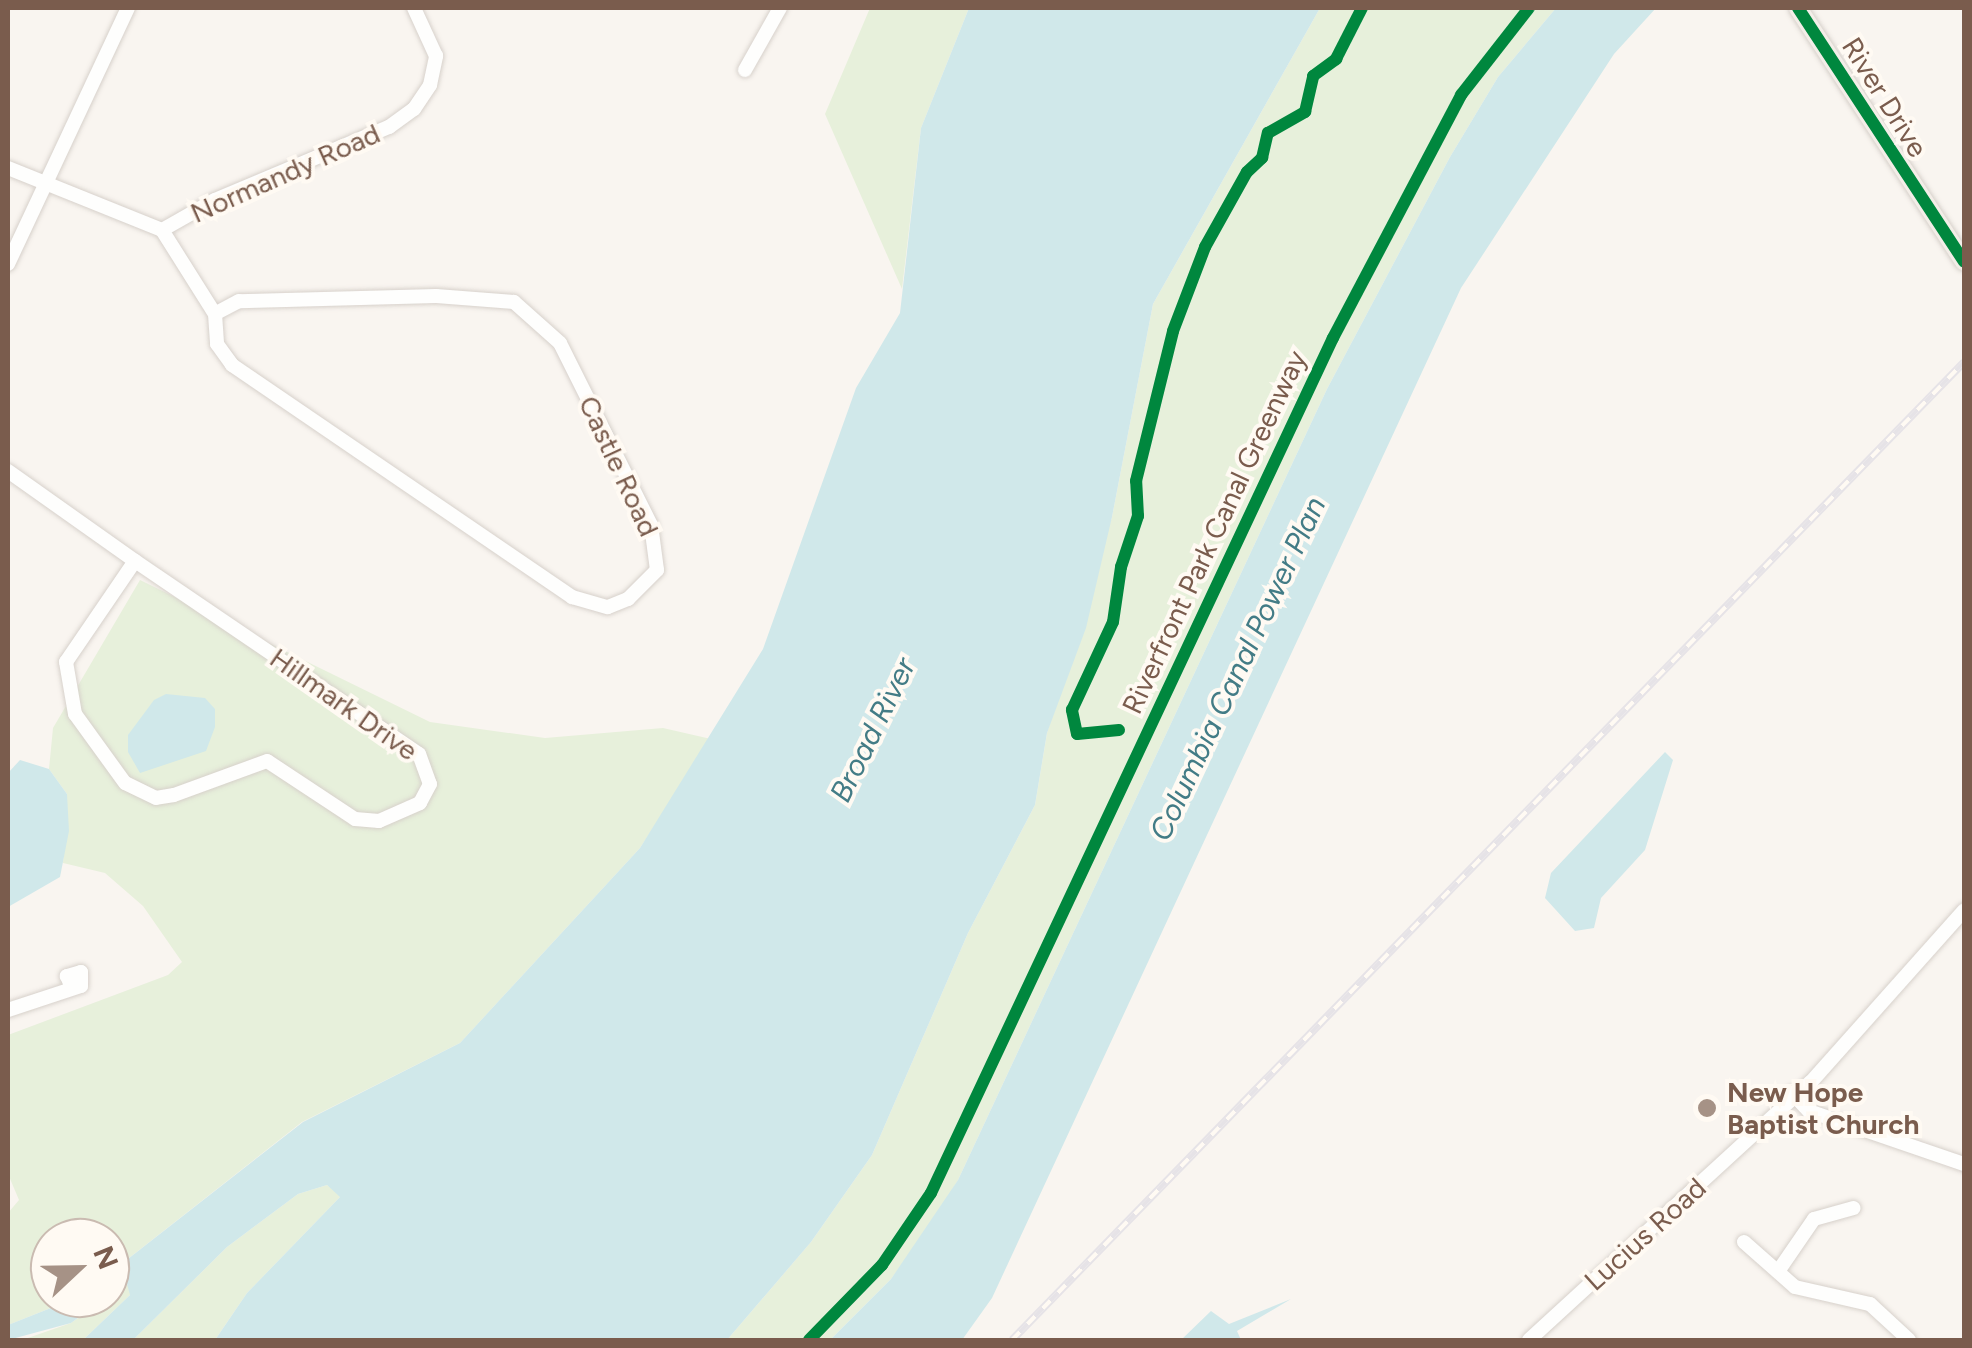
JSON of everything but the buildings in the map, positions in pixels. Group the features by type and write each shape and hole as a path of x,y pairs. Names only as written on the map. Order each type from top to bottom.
{"main road":[{"name":"River Drive","path":"1798,8 1964,262"}],"street":[{"path":"8,264 128,8"},
{"name":"Normandy Road","path":"162,230 216,200 389,127 414,109 430,85 436,56 414,8"},
{"path":"745,70 777,9"},
{"path":"8,168 162,230"},
{"name":"Castle Road","path":"162,230 215,314 217,344 232,365 572,597 608,606 628,599 657,570 650,525 560,342 514,302 436,296 239,301 215,314"},
{"name":"Hillmark Drive","path":"8,471 419,754 430,784 420,803 379,821 355,819 267,761 156,798 125,783 76,714 66,662 135,561"},
{"name":"Lucius Road","path":"1529,1340 1792,1093 1811,1082 1964,910"},
{"path":"8,1010 71,986"},
{"path":"1792,1093 1810,1111 1964,1164"},
{"path":"1779,1270 1814,1219 1854,1208"},
{"path":"1744,1242 1806,1292 1870,1304 1909,1340"}],"green space":[{"path":"870,8 969,8 921,128 902,289 825,114"},
{"path":"1320,8 1556,8 1498,77 1450,157 1327,389 958,1180 932,1223 891,1279 830,1340 727,1340 811,1242 872,1155 968,933 1035,805 1047,733 1112,517 1153,304"},
{"path":"140,580 430,722 545,738 663,728 711,739 640,848 460,1043 302,1122 130,1257 130,1218 30,1218 30,1316 8,1325 8,1213 19,1200 8,1174 8,1035 168,975 182,962 143,906 105,873 63,863 67,794 49,769 53,728"},
{"path":"327,1185 341,1196 247,1293 215,1340 133,1340 227,1247 298,1194"},
{"path":"78,1318 106,1318 83,1340 22,1340"}],"water":[{"name":"Broad River","path":"969,8 1320,8 1153,304 1086,628 1047,733 1035,805 968,933 872,1155 811,1242 727,1340 215,1340 247,1293 340,1197 327,1185 298,1194 227,1247 133,1340 83,1340 106,1318 130,1318 130,1257 303,1122 460,1043 640,848 763,649 856,388 900,313 921,128"},
{"name":"Columbia Canal Power Plan","path":"1556,8 1656,8 1614,54 1461,288 992,1298 962,1340 830,1340 891,1279 958,1180 1327,389 1450,157 1498,77"},
{"path":"166,694 205,698 215,709 215,727 206,751 140,773 128,752 128,735 154,700"},
{"path":"1665,752 1673,760 1645,850 1601,898 1594,928 1575,931 1545,898 1551,873"},
{"path":"20,760 49,769 67,794 69,831 60,877 8,907 8,773"},
{"path":"1291,1299 1237,1331 1241,1340 1181,1340 1211,1311 1229,1324"},
{"path":"30,1316 78,1318 8,1340 8,1325"}],"railway":[{"path":"1012,1340 1964,362"}],"cycle path":[{"path":"1119,730 1077,734 1072,710 1113,622 1121,567 1138,516 1136,481 1173,331 1205,247 1247,172 1262,158 1268,133 1305,112 1313,76 1336,59 1362,8"},
{"name":"Riverfront Park Canal Greenway","path":"809,1340 882,1265 931,1193 1333,338 1461,95 1529,8"},
{"path":"1798,8 1964,262"}],"place":[{"name":"New Hope Baptist Church","path":"1707,1108"}]}
